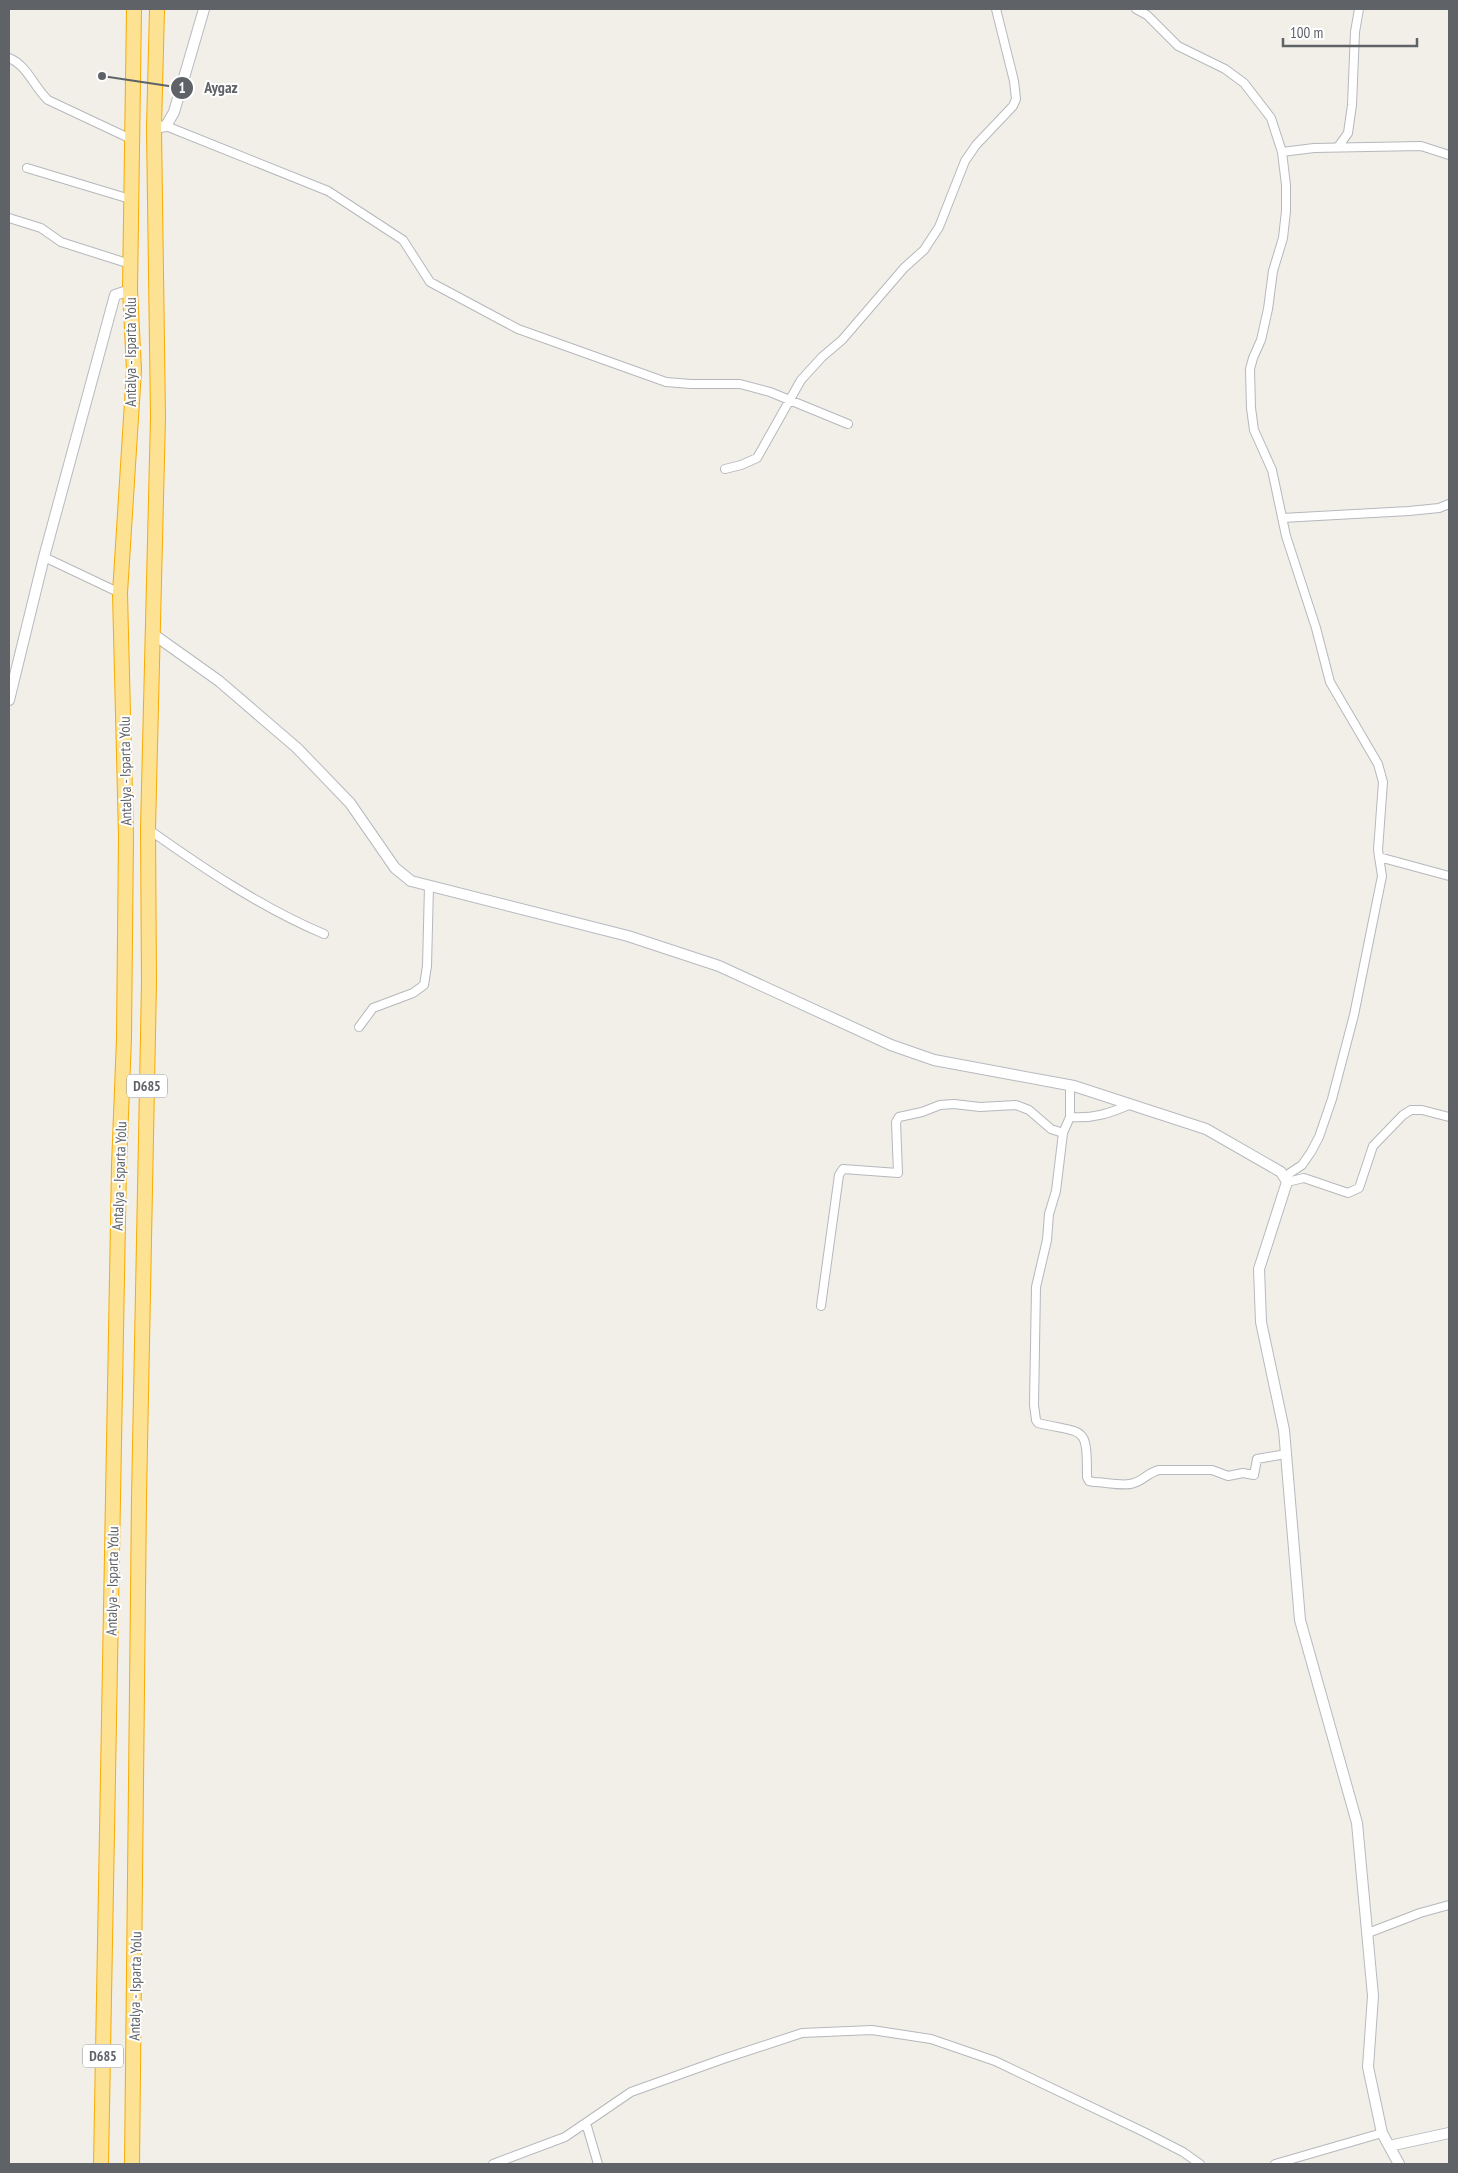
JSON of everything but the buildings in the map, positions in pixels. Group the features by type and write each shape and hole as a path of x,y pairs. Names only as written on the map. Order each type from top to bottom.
{"highway":[{"name":"Antalya - Isparta Yolu","path":"101,2164 119,1166 125,990 126,836 120,592 134,370 130,290 130,199 134,9"},
{"name":"Antalya - Isparta Yolu","path":"132,2164 139,1498 149,983 148,829 158,417 160,127 157,9"}],"street":[{"path":"204,9 174,112 160,127 328,191 404,240 430,282 518,329 666,382 740,384 789,400 848,424"},
{"path":"725,469 757,458 801,380 822,357 842,340 904,268 924,250 940,227 965,161 976,146 1013,106 1016,99 1014,81 996,9"},
{"path":"1136,9 1147,15 1178,46 1226,69 1244,83 1271,118 1282,152 1286,184 1283,238 1273,271 1268,310 1261,340 1250,369 1251,408 1254,430 1272,470 1286,536 1316,628 1330,682 1378,764 1383,782 1379,857 1382,876 1354,1015 1332,1099 1311,1152 1302,1165 1285,1179 1259,1269 1261,1322 1284,1430 1300,1620 1357,1823 1373,1996 1368,2067 1382,2132 1399,2164"},
{"path":"1338,147 1348,133 1352,105 1355,32 1359,9"},
{"path":"9,58 21,64 38,92 48,100 131,139"},
{"path":"1282,152 1338,147 1421,146 1449,155"},
{"path":"27,168 130,199"},
{"path":"9,218 41,228 61,242 130,264"},
{"path":"9,700 44,557 115,295 130,290"},
{"path":"1282,518 1419,510 1439,508 1449,504"},
{"path":"44,557 120,592"},
{"path":"153,634 219,681 297,748 350,802 395,868 411,882 628,936 719,966 891,1045 934,1060 1070,1086 1206,1128 1281,1172 1285,1179"},
{"path":"148,829 203,867 300,924 324,934"},
{"path":"1379,857 1449,876"},
{"path":"360,1027 374,1008 413,994 424,985 427,966 429,886"},
{"path":"1070,1086 1070,1117 1064,1133 1056,1191 1049,1214 1047,1240 1036,1287 1034,1405 1036,1420 1038,1423 1080,1433 1086,1440 1087,1477 1089,1481 1094,1482 1132,1484 1142,1480 1151,1472 1158,1470 1212,1470 1228,1476 1243,1473 1254,1474 1257,1458 1286,1454"},
{"path":"821,1306 840,1175 843,1169 898,1173 896,1122 899,1117 922,1112 940,1105 954,1104 980,1107 1016,1105 1029,1110 1051,1129 1064,1133"},
{"path":"1070,1117 1086,1118 1104,1115 1131,1104"},
{"path":"1285,1179 1304,1178 1348,1193 1359,1188 1373,1146 1411,1110 1422,1110 1449,1117"},
{"path":"1368,1933 1420,1913 1449,1905"},
{"path":"493,2164 565,2138 631,2092 802,2033 872,2030 931,2039 995,2061 1152,2136 1183,2152 1200,2164"},
{"path":"586,2123 598,2164"},
{"path":"1275,2164 1382,2132"},
{"path":"1389,2146 1449,2133"}],"place":[{"name":"Aygaz","path":"102,76"}]}
